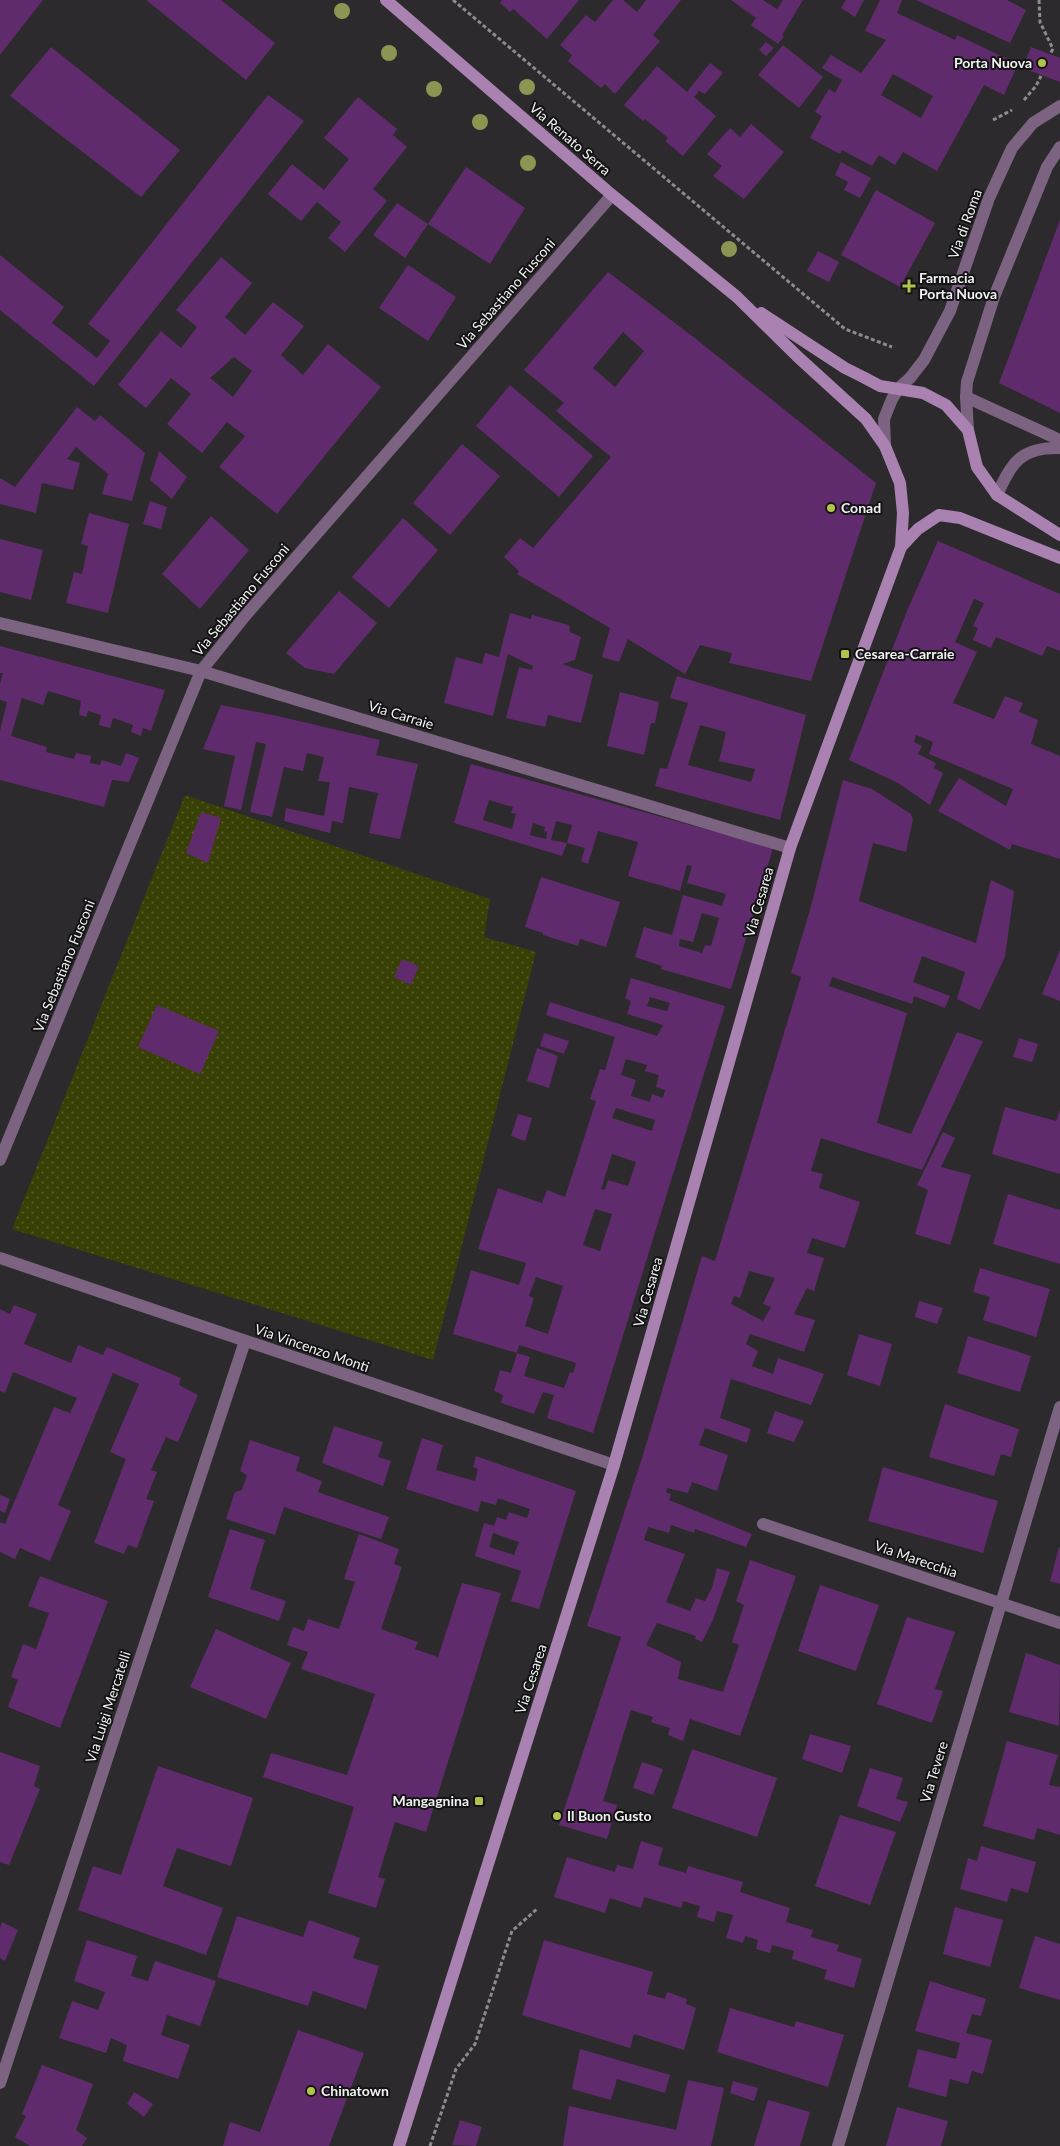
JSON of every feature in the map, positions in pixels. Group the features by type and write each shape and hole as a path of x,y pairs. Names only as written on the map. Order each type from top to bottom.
{"street":[{"name":"Via Renato Serra","path":"386,0 612,195 736,297 866,420 885,446"},
{"name":"Via di Roma","path":"885,446 884,419 892,399 899,388 910,378 924,360 950,312 989,198 1012,148 1032,123 1060,106"},
{"path":"1060,147 1047,167 994,297 967,382 966,397 968,430 977,467 997,495 1060,535"},
{"name":"Via Sebastiano Fusconi","path":"0,1160 201,671 245,616 612,195"},
{"name":"Via Renato Serra","path":"736,297 845,368 880,386 923,393 946,405 968,430"},
{"path":"966,397 1060,440"},
{"name":"Via Cesarea","path":"398,2146 614,1465 790,848 901,547 903,513 900,483 885,446"},
{"path":"997,495 1008,472 1022,455 1051,447 1060,448"},
{"path":"901,547 918,529 938,515 960,518 1060,558"},
{"name":"Via Carraie","path":"0,623 201,671 790,848"},
{"name":"Via Vincenzo Monti","path":"0,1258 614,1465"},
{"name":"Via Luigi Mercatelli","path":"0,2083 245,1341"},
{"name":"Via Tevere","path":"838,2146 1060,1407"},
{"name":"Via Marecchia","path":"763,1524 1060,1623"}],"path":[{"path":"453,0 845,329 892,346"},
{"path":"1040,0 1040,22 1053,48 1050,54"},
{"path":"430,2146 456,2069 475,2044 512,1931 537,1909"}],"green space":[{"path":"185,795 490,899 484,937 536,952 433,1360 12,1229"}],"building":[{"path":"0,0 43,0 0,55"},
{"path":"146,0 221,0 275,43 246,80"},
{"path":"502,0 579,0 547,39 513,9 510,12 500,3"},
{"path":"613,0 623,0 637,12 646,0 681,0 653,35 660,41 615,94 605,84 601,88 568,61 572,55 560,45 586,15 595,22"},
{"path":"731,0 763,0 777,9 783,0 803,0 782,35 784,37 778,44 751,25 756,18"},
{"path":"846,0 864,0 855,17 841,8"},
{"path":"880,0 902,0 897,13 955,40 957,35 1018,64 1004,95 984,85 937,171 903,152 895,165 879,155 872,166 842,150 840,154 810,138 822,116 815,112 829,89 835,93 842,80 822,68 831,55 861,73 886,40 865,31","holes":["893,74 933,96 921,118 881,95"]},
{"path":"916,0 1007,0 1026,10 1010,43"},
{"path":"766,42 774,48 766,56 759,50"},
{"path":"783,45 823,77 799,108 758,75"},
{"path":"51,47 180,150 141,197 10,96"},
{"name":"Porta Nuova","path":"1031,47 1060,58 1060,82 1023,68"},
{"path":"710,63 723,73 705,94 699,91 694,97 716,116 683,156 665,141 668,138 624,105 657,66 687,92"},
{"path":"268,95 304,121 94,386 0,310 0,255 64,307 52,323 97,358 110,341 88,324"},
{"path":"358,97 397,129 393,135 407,147 373,189 387,201 345,252 328,238 341,222 317,202 301,221 268,194 292,164 324,190 349,159 324,138"},
{"path":"751,124 784,152 744,199 713,176 722,166 707,154 730,128 740,137"},
{"path":"841,162 871,178 860,198 844,190 848,182 835,175"},
{"path":"466,167 525,208 490,264 428,224"},
{"path":"876,190 935,223 900,287 841,255"},
{"path":"397,203 428,224 405,258 373,235"},
{"path":"1060,220 1060,413 999,383"},
{"path":"818,251 839,262 829,282 807,271"},
{"path":"221,257 252,283 225,317 245,335 273,302 304,326 281,355 303,375 328,344 381,387 277,514 219,467 245,436 227,422 202,453 167,424 191,394 171,378 146,408 118,385 161,331 181,348 197,327 176,310","holes":["234,357 252,371 233,397 210,378"]},
{"path":"408,265 456,297 428,341 379,308"},
{"path":"608,272 696,339 876,483 811,681 729,663 732,653 700,645 685,674 628,639 619,662 602,657 610,628 517,574 519,571 504,557 520,538 533,548 611,457 556,411 564,403 524,370","holes":["623,332 644,351 615,387 593,368"]},
{"path":"510,385 593,456 559,497 476,426"},
{"path":"77,407 95,421 100,415 145,453 132,501 102,494 108,474 76,447 67,459 80,463 73,490 42,483 36,513 0,504 0,478 15,487"},
{"path":"462,444 500,476 450,535 413,503"},
{"path":"159,451 187,477 172,499 150,480"},
{"path":"150,501 167,507 161,529 143,524"},
{"path":"89,513 129,524 108,613 66,603 74,572 82,574 88,546 81,544"},
{"path":"211,516 249,550 200,609 162,574"},
{"path":"403,518 438,550 389,608 352,577"},
{"path":"0,539 43,550 31,600 0,592"},
{"path":"938,541 1060,594 1060,651 1047,646 1042,656 996,637 991,648 973,640 978,628 973,626 984,603 974,599 955,642 977,652 953,703 994,719 1005,696 1023,703 1019,712 1038,720 1031,744 1060,756 1060,859 1012,844 1010,850 938,811 959,778 1006,806 1013,789 929,754 933,742 916,735 914,742 922,746 918,754 936,763 934,768 943,773 930,805 898,783 849,760 907,611"},
{"path":"339,591 377,623 334,674 305,668 286,653"},
{"path":"510,613 531,619 532,615 569,625 570,632 581,637 575,660 562,664 593,675 581,723 548,715 545,727 506,718 519,667 532,670 533,666 508,654 493,716 444,703 456,657 482,664 485,653 499,657"},
{"path":"0,646 165,690 151,731 143,728 141,736 131,732 133,725 113,718 110,728 99,725 101,715 88,711 86,717 79,715 81,701 48,691 43,705 22,698 11,736 47,747 46,752 74,759 76,753 91,756 90,763 100,765 102,760 121,766 126,753 139,758 129,782 112,780 104,807 0,780 0,731 7,702 0,700 0,684 3,673 0,673"},
{"path":"677,676 806,715 780,820 655,786 660,768 667,769 688,703 670,698","holes":["700,725 726,732 719,761 755,769 751,782 688,765"]},
{"path":"620,692 659,702 655,723 651,723 644,755 607,746"},
{"path":"221,705 380,740 376,755 418,764 400,839 369,833 378,793 349,787 343,823 332,821 330,833 284,821 286,808 324,816 330,782 318,781 324,757 307,753 303,771 284,767 272,817 250,812 266,744 256,742 241,810 224,806 235,756 203,749"},
{"path":"471,764 773,848 731,989 661,969 662,966 635,957 644,927 672,935 683,895 722,906 726,894 687,883 692,866 687,865 680,891 628,876 638,842 598,831 588,864 581,861 585,848 567,843 562,856 454,823","holes":["489,800 513,807 511,813 516,814 512,829 483,820","556,821 572,825 567,843 551,840","533,823 545,827 544,831 547,832 546,839 530,835","702,913 719,918 711,946 705,945 702,953 679,946 680,939 693,942"]},
{"path":"843,780 872,789 911,814 913,819 906,852 873,843 859,901 976,943 991,880 1014,891 1005,957 980,1010 957,999 965,972 922,956 913,982 950,996 945,1008 914,996 912,1004 832,977 829,986 907,1013 877,1123 911,1134 957,1032 983,1041 922,1170 821,1138 811,1171 823,1174 819,1188 860,1202 845,1248 812,1238 807,1253 824,1258 814,1291 807,1288 794,1314 815,1320 804,1352 750,1334 746,1344 758,1351 752,1366 773,1374 778,1358 824,1374 811,1405 731,1379 720,1418 751,1429 747,1443 705,1428 699,1445 728,1455 717,1491 692,1482 688,1493 667,1488 666,1492 671,1494 669,1500 752,1534 746,1547 695,1529 694,1533 671,1525 669,1533 648,1527 644,1540 685,1554 666,1602 690,1611 696,1598 705,1601 712,1588 717,1568 730,1572 713,1620 702,1642 695,1639 696,1636 657,1623 646,1645 681,1662 678,1679 723,1692 739,1645 732,1642 744,1605 736,1601 750,1560 796,1576 740,1736 690,1719 683,1741 668,1735 670,1728 651,1722 653,1717 631,1710 603,1801 617,1805 607,1839 559,1825 621,1637 587,1626 643,1455 702,1256 715,1261 801,977 791,973 810,910","holes":["749,1271 775,1278 763,1304 771,1307 763,1321 731,1304 734,1296 740,1298"]},
{"path":"201,812 221,818 208,863 186,853"},
{"path":"541,877 620,902 606,947 580,939 578,946 525,927"},
{"path":"1060,950 1060,1001 1042,994"},
{"path":"402,959 419,966 411,985 394,977"},
{"path":"631,978 725,1006 593,1433 547,1418 554,1395 543,1392 534,1414 501,1403 503,1395 494,1391 500,1370 511,1373 517,1353 453,1334 471,1270 519,1285 526,1263 478,1249 498,1188 542,1203 547,1190 565,1197 596,1101 590,1099 600,1069 605,1070 615,1037 546,1015 550,1002 657,1036 663,1025 627,1014 631,1001 625,998","holes":["650,997 670,1003 667,1011 647,1006","626,1059 647,1065 645,1071 659,1075 656,1087 665,1090 663,1098 652,1094 650,1102 631,1096 636,1080 621,1075","616,1108 655,1120 652,1131 612,1118","612,1154 636,1162 628,1186 608,1180 605,1190 601,1189","595,1209 612,1214 600,1251 583,1245","536,1277 563,1286 548,1334 525,1326 534,1298 529,1296","519,1345 576,1363 573,1373 570,1372 564,1388 524,1376 530,1357 517,1353"]},
{"path":"157,1005 219,1031 200,1074 138,1047"},
{"path":"544,1033 569,1041 564,1054 540,1046"},
{"path":"1019,1038 1038,1044 1032,1062 1013,1057"},
{"path":"537,1048 558,1056 549,1088 527,1081"},
{"path":"1005,1107 1056,1121 1060,1110 1060,1174 992,1154"},
{"path":"518,1114 532,1118 525,1141 511,1136"},
{"path":"943,1132 955,1138 941,1167 971,1175 950,1245 915,1234 928,1190 917,1185"},
{"path":"1008,1194 1060,1210 1060,1264 993,1244"},
{"path":"980,1268 1050,1289 1036,1337 983,1320 990,1297 973,1292"},
{"path":"919,1301 943,1308 937,1324 915,1317"},
{"path":"14,1305 37,1314 24,1344 71,1363 78,1345 103,1355 107,1347 181,1378 179,1385 198,1395 178,1442 166,1437 151,1470 157,1472 146,1499 154,1501 137,1548 128,1545 124,1554 94,1543 126,1459 110,1452 139,1384 113,1373 58,1505 71,1511 50,1561 20,1548 15,1559 0,1552 0,1522 5,1524 54,1407 70,1413 77,1398 13,1372 5,1393 0,1391 0,1309 10,1314"},
{"path":"859,1334 892,1344 880,1386 847,1375"},
{"path":"968,1336 1031,1356 1020,1392 957,1373"},
{"path":"945,1404 1019,1429 1011,1457 1001,1454 994,1476 929,1457"},
{"path":"775,1411 804,1421 794,1442 767,1433"},
{"path":"334,1426 383,1442 378,1457 391,1461 383,1486 322,1463"},
{"path":"422,1438 443,1445 436,1470 475,1481 478,1469 473,1467 476,1456 576,1491 539,1609 511,1601 521,1571 475,1556 484,1523 494,1526 497,1517 506,1520 509,1512 527,1518 530,1509 498,1498 496,1505 481,1501 478,1512 406,1489","holes":["493,1533 519,1542 514,1555 489,1547"]},
{"path":"250,1440 300,1457 296,1471 322,1481 318,1492 389,1517 381,1539 284,1507 275,1535 226,1519 235,1492 242,1490 247,1475 240,1471"},
{"path":"883,1467 998,1501 983,1553 868,1521"},
{"path":"0,1495 10,1499 5,1513 0,1511"},
{"path":"230,1529 265,1540 250,1589 286,1601 279,1621 208,1597"},
{"path":"359,1534 399,1549 394,1564 402,1567 381,1629 418,1642 415,1649 438,1657 462,1583 501,1593 426,1832 395,1822 378,1877 385,1879 376,1908 328,1893 354,1807 263,1777 271,1753 347,1775 375,1694 301,1669 308,1652 287,1645 293,1627 304,1631 308,1619 339,1629 355,1582 344,1579"},
{"path":"1060,1548 1060,1584 1050,1581"},
{"path":"40,1576 108,1601 60,1728 8,1707 18,1680 11,1677 23,1644 36,1649 49,1613 28,1606"},
{"path":"820,1585 879,1605 856,1671 798,1651"},
{"path":"907,1617 955,1632 935,1689 943,1691 932,1723 877,1704"},
{"path":"216,1629 291,1663 266,1719 190,1687"},
{"path":"1026,1653 1060,1665 1059,1726 1009,1712"},
{"path":"810,1734 851,1746 842,1773 802,1759"},
{"path":"1007,1741 1058,1755 1049,1785 1060,1787 1060,1835 1037,1828 1034,1840 983,1826"},
{"path":"692,1749 777,1778 757,1837 672,1808"},
{"path":"0,1752 40,1766 34,1786 40,1789 9,1865 0,1862"},
{"path":"642,1762 663,1769 653,1795 633,1788"},
{"path":"158,1766 253,1798 231,1866 177,1848 163,1886 223,1908 206,1955 78,1910 93,1866 121,1875"},
{"path":"870,1768 903,1778 896,1799 908,1802 900,1822 857,1806"},
{"path":"840,1815 896,1832 870,1905 815,1886"},
{"path":"641,1841 663,1848 658,1865 686,1873 688,1866 743,1882 740,1892 790,1908 786,1922 813,1930 811,1937 839,1945 837,1951 862,1959 854,1988 824,1979 827,1970 792,1959 794,1951 772,1945 770,1953 756,1949 758,1940 745,1936 743,1943 726,1938 733,1915 717,1911 714,1922 697,1917 700,1906 683,1901 681,1908 644,1897 641,1908 610,1898 605,1913 554,1897 567,1857 615,1872 617,1865 633,1869"},
{"path":"981,1846 1036,1862 1028,1893 1011,1888 1007,1902 960,1889 968,1858 977,1861"},
{"path":"955,1907 1003,1920 990,1967 943,1954"},
{"path":"237,1916 303,1937 309,1920 360,1938 353,1958 379,1966 366,2009 313,1991 308,2006 217,1977"},
{"path":"2,1922 18,1930 5,1961 0,1958 0,1928"},
{"path":"1035,1936 1060,1944 1060,2000 1019,1988"},
{"path":"87,1940 137,1956 131,1976 148,1981 155,1961 216,1981 200,2026 167,2015 161,2035 190,2045 178,2079 123,2061 127,2045 111,2038 106,2053 59,2038 72,2001 98,2010 105,1992 74,1981"},
{"path":"544,1940 653,1972 647,1994 665,1999 667,1992 687,1999 686,2004 696,2008 684,2050 634,2034 630,2048 522,2015"},
{"path":"930,1981 986,1999 981,2016 972,2014 966,2033 992,2040 983,2074 972,2071 968,2084 950,2079 946,2097 908,2087 918,2049 956,2059 960,2043 915,2031"},
{"path":"730,2008 794,2027 796,2021 844,2035 828,2087 717,2052"},
{"path":"298,2030 364,2053 329,2146 223,2146 230,2122 260,2132"},
{"path":"580,2049 670,2075 665,2093 617,2079 611,2100 572,2089"},
{"path":"42,2065 93,2084 76,2130 87,2138 82,2146 30,2146 15,2137 26,2116 22,2114"},
{"path":"688,2080 724,2088 711,2146 563,2146 569,2106 676,2130"},
{"path":"733,2081 758,2088 754,2101 730,2093"},
{"path":"134,2092 153,2104 144,2117 127,2104"},
{"path":"768,2100 810,2112 800,2146 754,2146"},
{"path":"897,2107 948,2121 941,2146 886,2146"},
{"path":"460,2120 482,2127 476,2146 452,2145"}],"place":[{"name":"Porta Nuova","path":"1042,63"},
{"name":"Farmacia Porta Nuova","path":"909,286"},
{"name":"Conad","path":"831,508"},
{"name":"Cesarea-Carraie","path":"845,654"},
{"name":"Mangagnina","path":"479,1801"},
{"name":"Il Buon Gusto","path":"557,1816"},
{"name":"Chinatown","path":"311,2091"}]}
